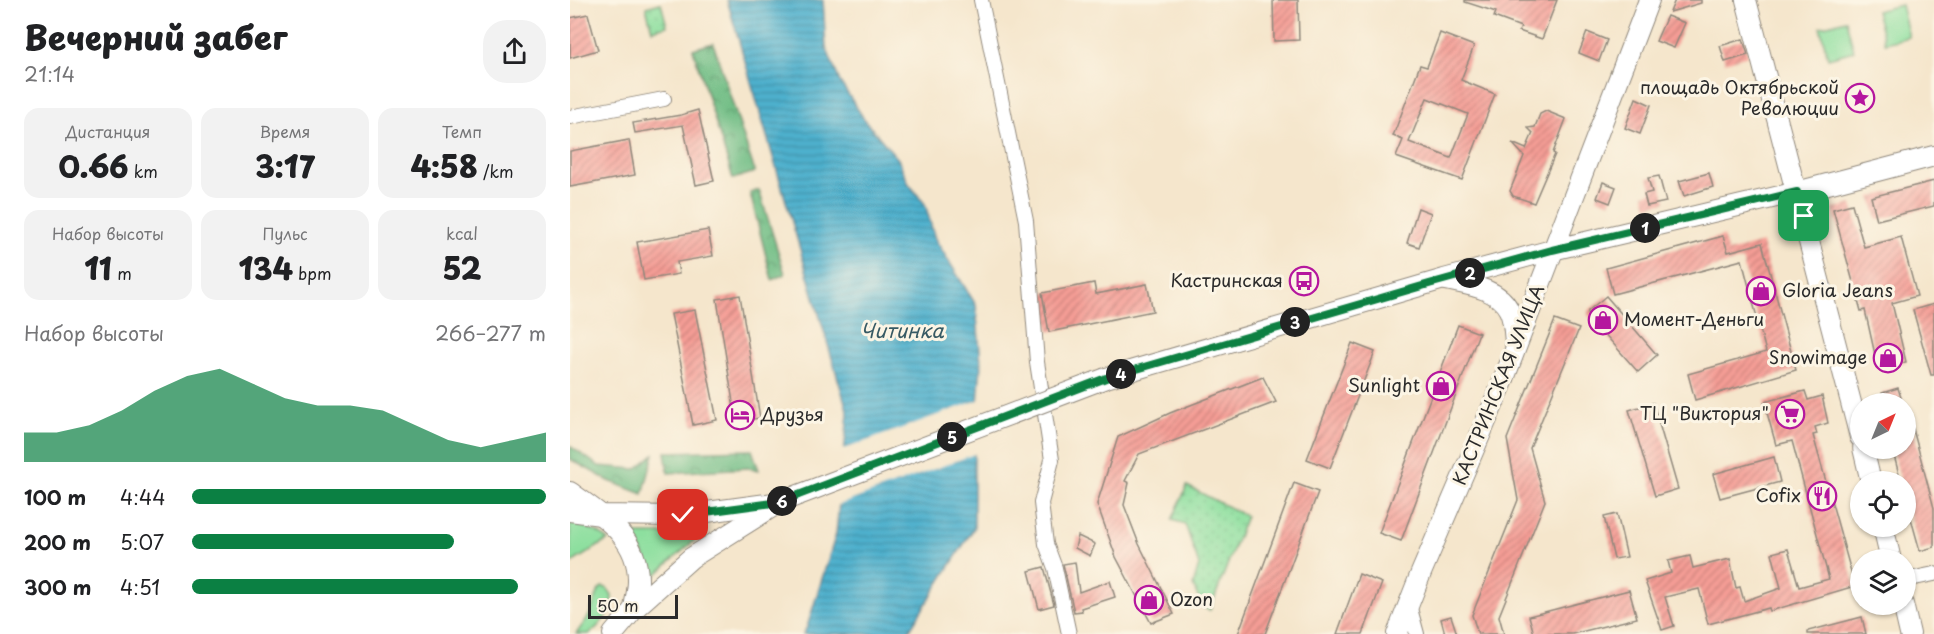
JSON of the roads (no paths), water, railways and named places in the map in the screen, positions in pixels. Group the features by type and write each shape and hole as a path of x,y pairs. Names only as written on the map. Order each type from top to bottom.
{"main road":[{"name":"КАСТРИНСКАЯ УЛИЦА","path":"1397,634 1502,384 1649,0"},
{"path":"1746,0 1850,398"},
{"path":"613,634 634,609 691,558 780,502 1106,378 1444,279 1552,250 1797,192 1934,156"},
{"path":"1444,279 1489,292 1503,302 1513,322 1516,345"},
{"path":"570,492 621,532 634,558 638,580 634,609"},
{"path":"570,511 602,515 677,516 780,502"},
{"path":"1906,615 1910,634"}],"street":[{"path":"981,0 1026,221 1037,362 1052,460 1041,503 1046,544 1055,568 1069,634"},
{"path":"570,117 664,99"},
{"path":"1916,578 1934,574"},
{"path":"1409,605 1417,634"}],"water":[{"name":"Читинка","path":"727,0 823,0 826,47 840,82 866,122 898,159 909,184 925,204 935,239 976,305 981,363 974,457 974,528 907,634 803,634 836,534 848,413"}],"place":[{"name":"площадь Октябрьской Революции","path":"1860,98"},
{"name":"Кастринская","path":"1304,281"},
{"name":"Gloria Jeans","path":"1761,291"},
{"name":"Момент-Деньги","path":"1603,320"},
{"name":"Snowimage","path":"1888,358"},
{"name":"Sunlight","path":"1441,386"},
{"name":"ТЦ \"Виктория\"","path":"1790,414"},
{"name":"Друзья","path":"740,415"},
{"name":"Cofix","path":"1822,496"},
{"name":"Ozon","path":"1149,600"}]}
